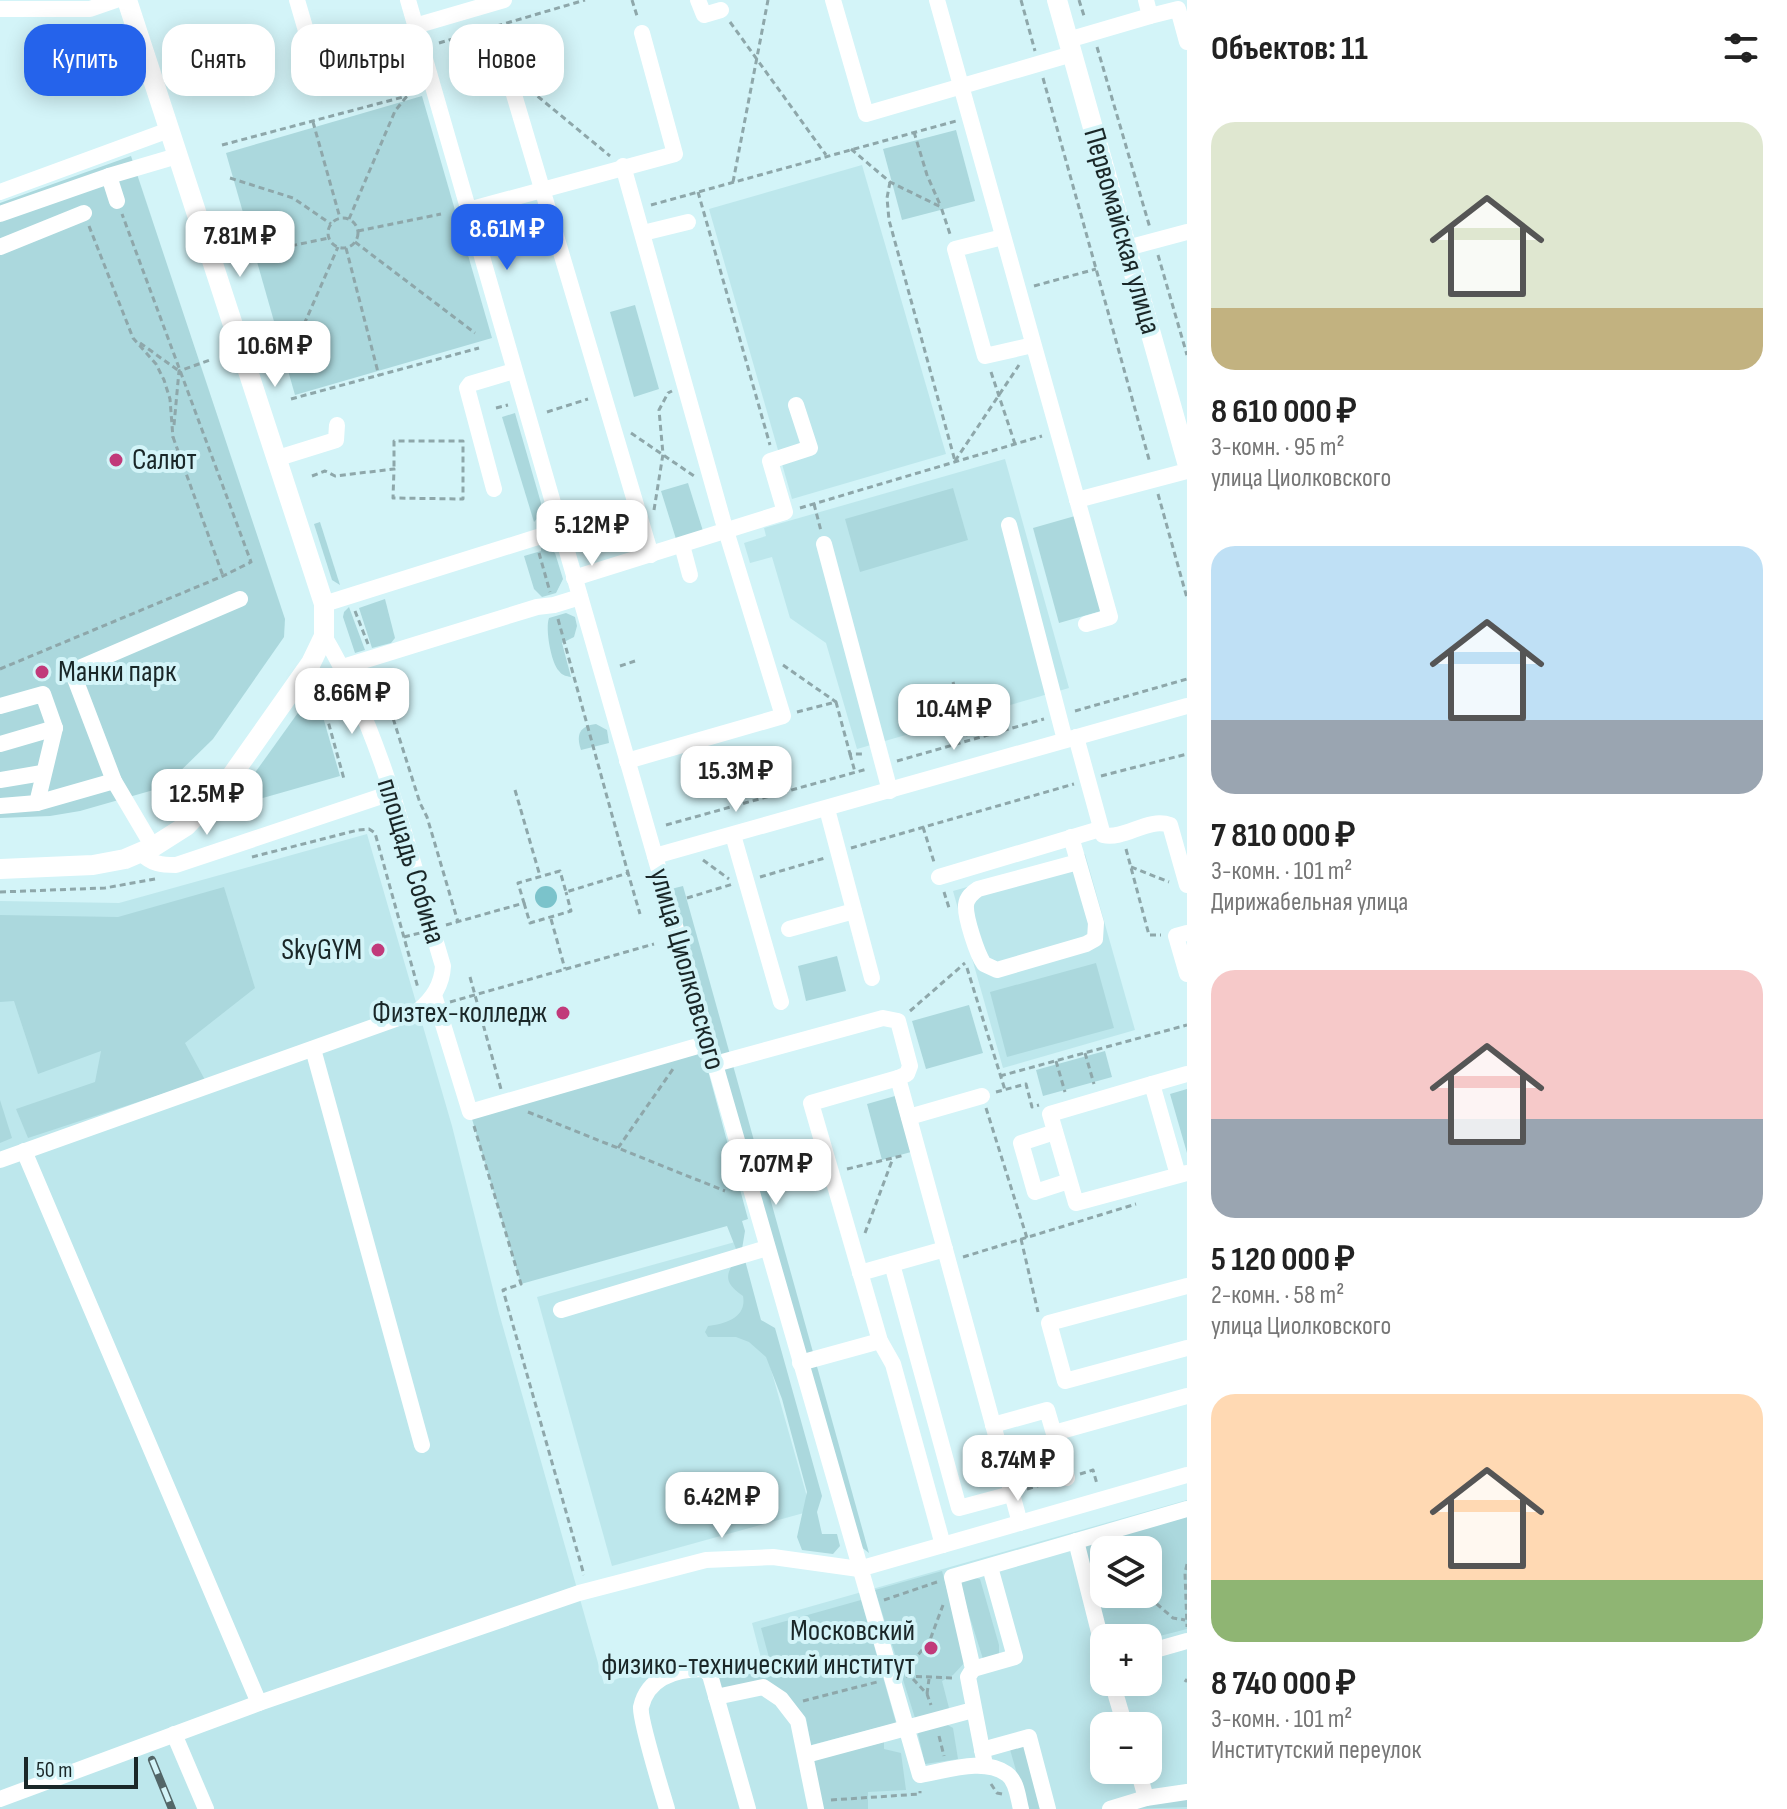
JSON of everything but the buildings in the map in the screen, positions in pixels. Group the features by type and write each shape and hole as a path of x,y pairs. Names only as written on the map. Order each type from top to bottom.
{"main road":[{"path":"0,869 93,865 147,850 186,826 225,785 311,663 324,636 324,604 127,0"},
{"name":"Первомайская улица","path":"1057,0 1187,462"}],"street":[{"path":"0,9 116,0"},
{"path":"297,0 304,24"},
{"name":"улица Циолковского","path":"408,0 414,24"},
{"path":"422,24 504,0"},
{"path":"698,0 704,15 721,10"},
{"path":"833,0 866,114 1039,64 1089,34 1148,8 1182,7 1187,42"},
{"path":"937,0 1110,617 1086,624"},
{"path":"468,210 675,154 642,33"},
{"name":"улица Циолковского","path":"433,86 920,1775"},
{"path":"514,96 651,555"},
{"path":"0,192 169,130"},
{"path":"0,214 177,156"},
{"path":"623,166 726,532 783,716 627,761"},
{"path":"109,176 117,201"},
{"path":"0,247 84,213"},
{"path":"643,233 688,222"},
{"path":"1127,248 1187,232"},
{"path":"1003,237 955,249 985,356 1033,345"},
{"path":"494,489 467,388 470,384 514,371"},
{"path":"574,578 785,512 770,461 810,448 796,405"},
{"path":"275,459 336,440 337,425"},
{"path":"1077,500 1187,471"},
{"path":"1009,525 1058,715 1087,780 1100,829 1108,837 1159,823 1170,825 1180,884"},
{"path":"324,604 560,530"},
{"path":"824,544 890,791"},
{"path":"682,545 690,575"},
{"path":"343,667 537,607 580,597"},
{"path":"240,599 72,671 149,861 176,865 391,793"},
{"name":"площадь Собина","path":"324,636 343,667 368,722 391,793 443,966 436,1000"},
{"path":"0,706 43,694 55,728 37,803"},
{"path":"655,856 1187,706"},
{"path":"0,744 55,728"},
{"path":"0,780 42,773"},
{"path":"0,806 37,803 114,781"},
{"path":"827,809 872,978"},
{"path":"939,877 1100,829"},
{"path":"733,835 781,1002"},
{"path":"1071,837 1096,923 1095,939 997,970 984,964 967,913 966,902 970,895 978,889 1078,862"},
{"path":"789,929 854,911"},
{"path":"1182,935 1187,974"},
{"path":"0,1160 418,1011 436,1000 470,1112 708,1043"},
{"path":"715,1064 883,1018 898,1021 910,1066 907,1074 811,1103 880,1341 893,1364 943,1545"},
{"path":"313,1049 422,1445"},
{"path":"1152,1084 1182,1174 1076,1203 1050,1114 1152,1084 1187,1074"},
{"path":"898,1078 1020,1523"},
{"path":"909,1117 982,1096"},
{"path":"1055,1132 1021,1143 1024,1155 1035,1192 1069,1181"},
{"path":"24,1151 259,1703"},
{"path":"561,1310 767,1248"},
{"path":"858,1265 892,1264 946,1256"},
{"path":"892,1264 959,1508 1011,1494"},
{"path":"1187,1286 1049,1323 1065,1381 1187,1348"},
{"path":"800,1363 880,1341"},
{"path":"1054,1433 1187,1396"},
{"path":"993,1425 1047,1410 1067,1478"},
{"path":"0,1799 259,1703 589,1590 706,1560 773,1557 859,1569 1187,1475"},
{"path":"1021,1809 1015,1785 1008,1775 983,1758 973,1710 971,1673 952,1577 1187,1509"},
{"path":"1076,1541 1097,1624"},
{"path":"971,1673 1015,1657 990,1567"},
{"path":"1162,1648 1187,1641"},
{"path":"667,1809 640,1710 649,1685 668,1674 704,1669 710,1675 748,1809"},
{"path":"716,1697 763,1687 786,1706 798,1721 820,1804"},
{"path":"806,1755 973,1710"},
{"path":"174,1734 206,1809"},
{"path":"920,1775 947,1771 1029,1737 1048,1809"},
{"path":"1142,1784 1146,1798"},
{"path":"1110,1809 1146,1798 1187,1792"}],"path":[{"path":"503,24 585,0"},
{"path":"632,0 642,33"},
{"path":"733,182 768,0"},
{"path":"1021,0 1187,598"},
{"path":"1079,0 1089,34 1097,48 1187,355"},
{"path":"721,10 826,155"},
{"path":"439,43 449,40"},
{"path":"222,145 407,96 395,111 349,219"},
{"path":"537,96 623,166"},
{"path":"636,210 969,117"},
{"path":"313,122 340,218"},
{"path":"914,132 955,249"},
{"path":"851,149 890,182 941,207"},
{"path":"230,178 293,198 331,224"},
{"path":"890,182 887,198 889,220 955,461"},
{"path":"698,192 771,450 770,461"},
{"path":"0,669 251,562 117,201"},
{"path":"84,213 133,338 156,364 164,380 170,399 173,438 223,576"},
{"path":"358,231 441,214"},
{"path":"340,218 349,219 358,231 355,242 346,248 338,247 329,238 331,224 340,218"},
{"path":"252,254 329,238"},
{"path":"355,242 475,333"},
{"path":"284,370 338,247"},
{"path":"346,248 379,376"},
{"path":"1017,290 1096,269"},
{"path":"133,338 179,371"},
{"path":"955,461 1033,345"},
{"path":"291,399 479,348"},
{"path":"985,356 1015,444"},
{"path":"179,371 210,360"},
{"path":"173,438 179,371"},
{"path":"642,525 654,512 663,454 659,410 668,393 684,386"},
{"path":"547,412 603,395"},
{"path":"496,408 512,404"},
{"path":"611,420 714,489"},
{"path":"785,512 1057,432"},
{"path":"394,441 463,441 463,499 393,498 394,469 394,441"},
{"path":"312,476 325,471 335,476 394,469"},
{"path":"814,504 824,544"},
{"path":"538,547 640,914"},
{"path":"353,606 427,817 458,922"},
{"path":"764,651 836,702 855,772"},
{"path":"620,666 635,661"},
{"path":"666,825 855,772 882,759 969,740 1187,679"},
{"path":"953,682 969,740"},
{"path":"318,685 344,779"},
{"path":"783,716 836,702"},
{"path":"850,754 882,759"},
{"path":"747,880 1087,780 1187,754"},
{"path":"515,790 540,876"},
{"path":"250,858 369,829 375,833 420,992 436,1000 474,995 654,944"},
{"path":"1122,834 1149,935 1182,935"},
{"path":"687,848 735,884 687,898"},
{"path":"1131,866 1180,884"},
{"path":"560,871 571,911 530,923 518,883 540,876 560,871"},
{"path":"566,892 628,873"},
{"path":"0,892 105,888 160,879"},
{"path":"404,937 524,903"},
{"path":"550,917 565,969"},
{"path":"898,1021 965,963"},
{"path":"470,977 504,1102 725,1191"},
{"path":"1000,1076 1187,1025"},
{"path":"618,1148 687,1049"},
{"path":"1085,1053 1095,1088"},
{"path":"1056,1061 1066,1097"},
{"path":"1005,1090 1026,1084 1032,1107 1046,1103"},
{"path":"982,1096 1027,1238"},
{"path":"470,1112 521,1284 503,1290 589,1590"},
{"path":"766,1181 891,1159 858,1265"},
{"path":"946,1256 1027,1238 1142,1201"},
{"path":"1187,1564 1187,1627"},
{"path":"871,1604 952,1577"},
{"path":"952,1577 930,1640 901,1675 929,1679 971,1673"},
{"path":"1161,1608 1173,1618 1185,1620"},
{"path":"913,1678 927,1694 929,1679"},
{"path":"786,1706 885,1680"},
{"path":"935,1720 947,1771"},
{"path":"820,1804 920,1794 920,1775"}],"shaded area":[{"path":"422,96 492,338 295,395 226,153"},
{"path":"956,130 975,201 902,220 883,149"},
{"name":"Салют","path":"131,156 285,619 284,637 213,739 164,787 80,811 0,818 0,203"},
{"path":"862,165 946,454 792,499 709,209"},
{"path":"635,305 659,389 634,397 610,312"},
{"path":"515,413 541,503 541,514 534,522 502,417"},
{"path":"1005,459 1069,688 857,749 826,643 790,618 772,557 750,563 744,543 766,536 764,528"},
{"path":"688,483 703,531 676,539 661,491"},
{"path":"953,488 968,540 860,572 845,519"},
{"path":"1075,516 1101,611 1059,623 1033,528"},
{"path":"320,522 340,585 332,580 314,524"},
{"path":"545,546 555,553 563,579 556,593 542,597 534,589 524,556 541,551 541,547"},
{"path":"385,599 395,638 391,643 372,648 359,608"},
{"path":"349,607 365,650 355,653 343,617"},
{"path":"566,613 575,617 577,626 574,637 562,643 571,677 562,674 556,667 548,637 549,618"},
{"path":"315,689 340,776 245,803 239,795"},
{"path":"596,724 607,730 609,743 581,750 580,732"},
{"path":"367,834 452,1126 499,1313 604,1684 637,1671 761,1658 752,1623 1187,1500 1187,1809 0,1809 0,901 119,903"},
{"path":"1085,854 1135,1030 1003,1068 953,891"},
{"path":"546,886 554,889 557,897 554,905 546,908 538,905 535,897 538,889"},
{"path":"683,886 869,1553 860,1546 671,889"},
{"path":"224,887 255,988 185,1043 205,1080 28,1138 16,1109 95,1082 101,1051 38,1074 14,1001 0,1002 0,915 118,917"},
{"path":"837,956 846,991 806,1001 798,966"},
{"path":"1096,963 1114,1028 1007,1057 990,992"},
{"path":"969,1005 983,1053 926,1069 912,1021"},
{"path":"1105,1051 1112,1077 1043,1096 1036,1070"},
{"path":"703,1052 748,1219 742,1221 745,1231 742,1249 761,1320 775,1328 822,1496 817,1512 822,1534 837,1534 840,1546 833,1554 802,1550 797,1537 807,1492 782,1399 766,1357 749,1342 736,1337 708,1337 705,1332 708,1326 734,1318 742,1309 743,1296 732,1286 728,1277 738,1254 727,1226 521,1284 472,1119"},
{"path":"1187,1089 1187,1153 1170,1094"},
{"path":"895,1096 911,1152 882,1160 867,1104"},
{"path":"0,1100 12,1138 0,1143"},
{"path":"735,1242 811,1511 612,1566 537,1297"},
{"path":"1187,1515 1187,1629 1162,1635 1162,1624 1103,1624 1099,1608 1162,1608 1162,1536 1113,1536"},
{"path":"1090,1543 1090,1577 1083,1552 1085,1544"},
{"path":"942,1571 966,1661 953,1675 942,1681 949,1708 947,1711 915,1718 875,1590"},
{"path":"980,1579 999,1645 999,1655 983,1659 960,1586 962,1582"},
{"path":"861,1600 896,1723 811,1745 806,1718 790,1699 721,1688 714,1668 771,1665 761,1628"},
{"path":"946,1724 953,1728 958,1759 925,1764 918,1734"},
{"path":"884,1742 884,1749 901,1753 906,1790 868,1792 868,1809 823,1809 813,1760"},
{"path":"1023,1742 1041,1809 1027,1809 1009,1746"},
{"path":"1187,1797 1187,1807 1133,1809 1145,1803"}],"railway":[{"path":"152,1760 172,1809"}],"place":[{"name":"Салют","path":"116,460"},
{"name":"Манки парк","path":"42,672"},
{"name":"SkyGYM","path":"378,950"},
{"name":"Физтех-колледж","path":"563,1013"},
{"name":"Московский физико-технический институт","path":"931,1648"}]}
